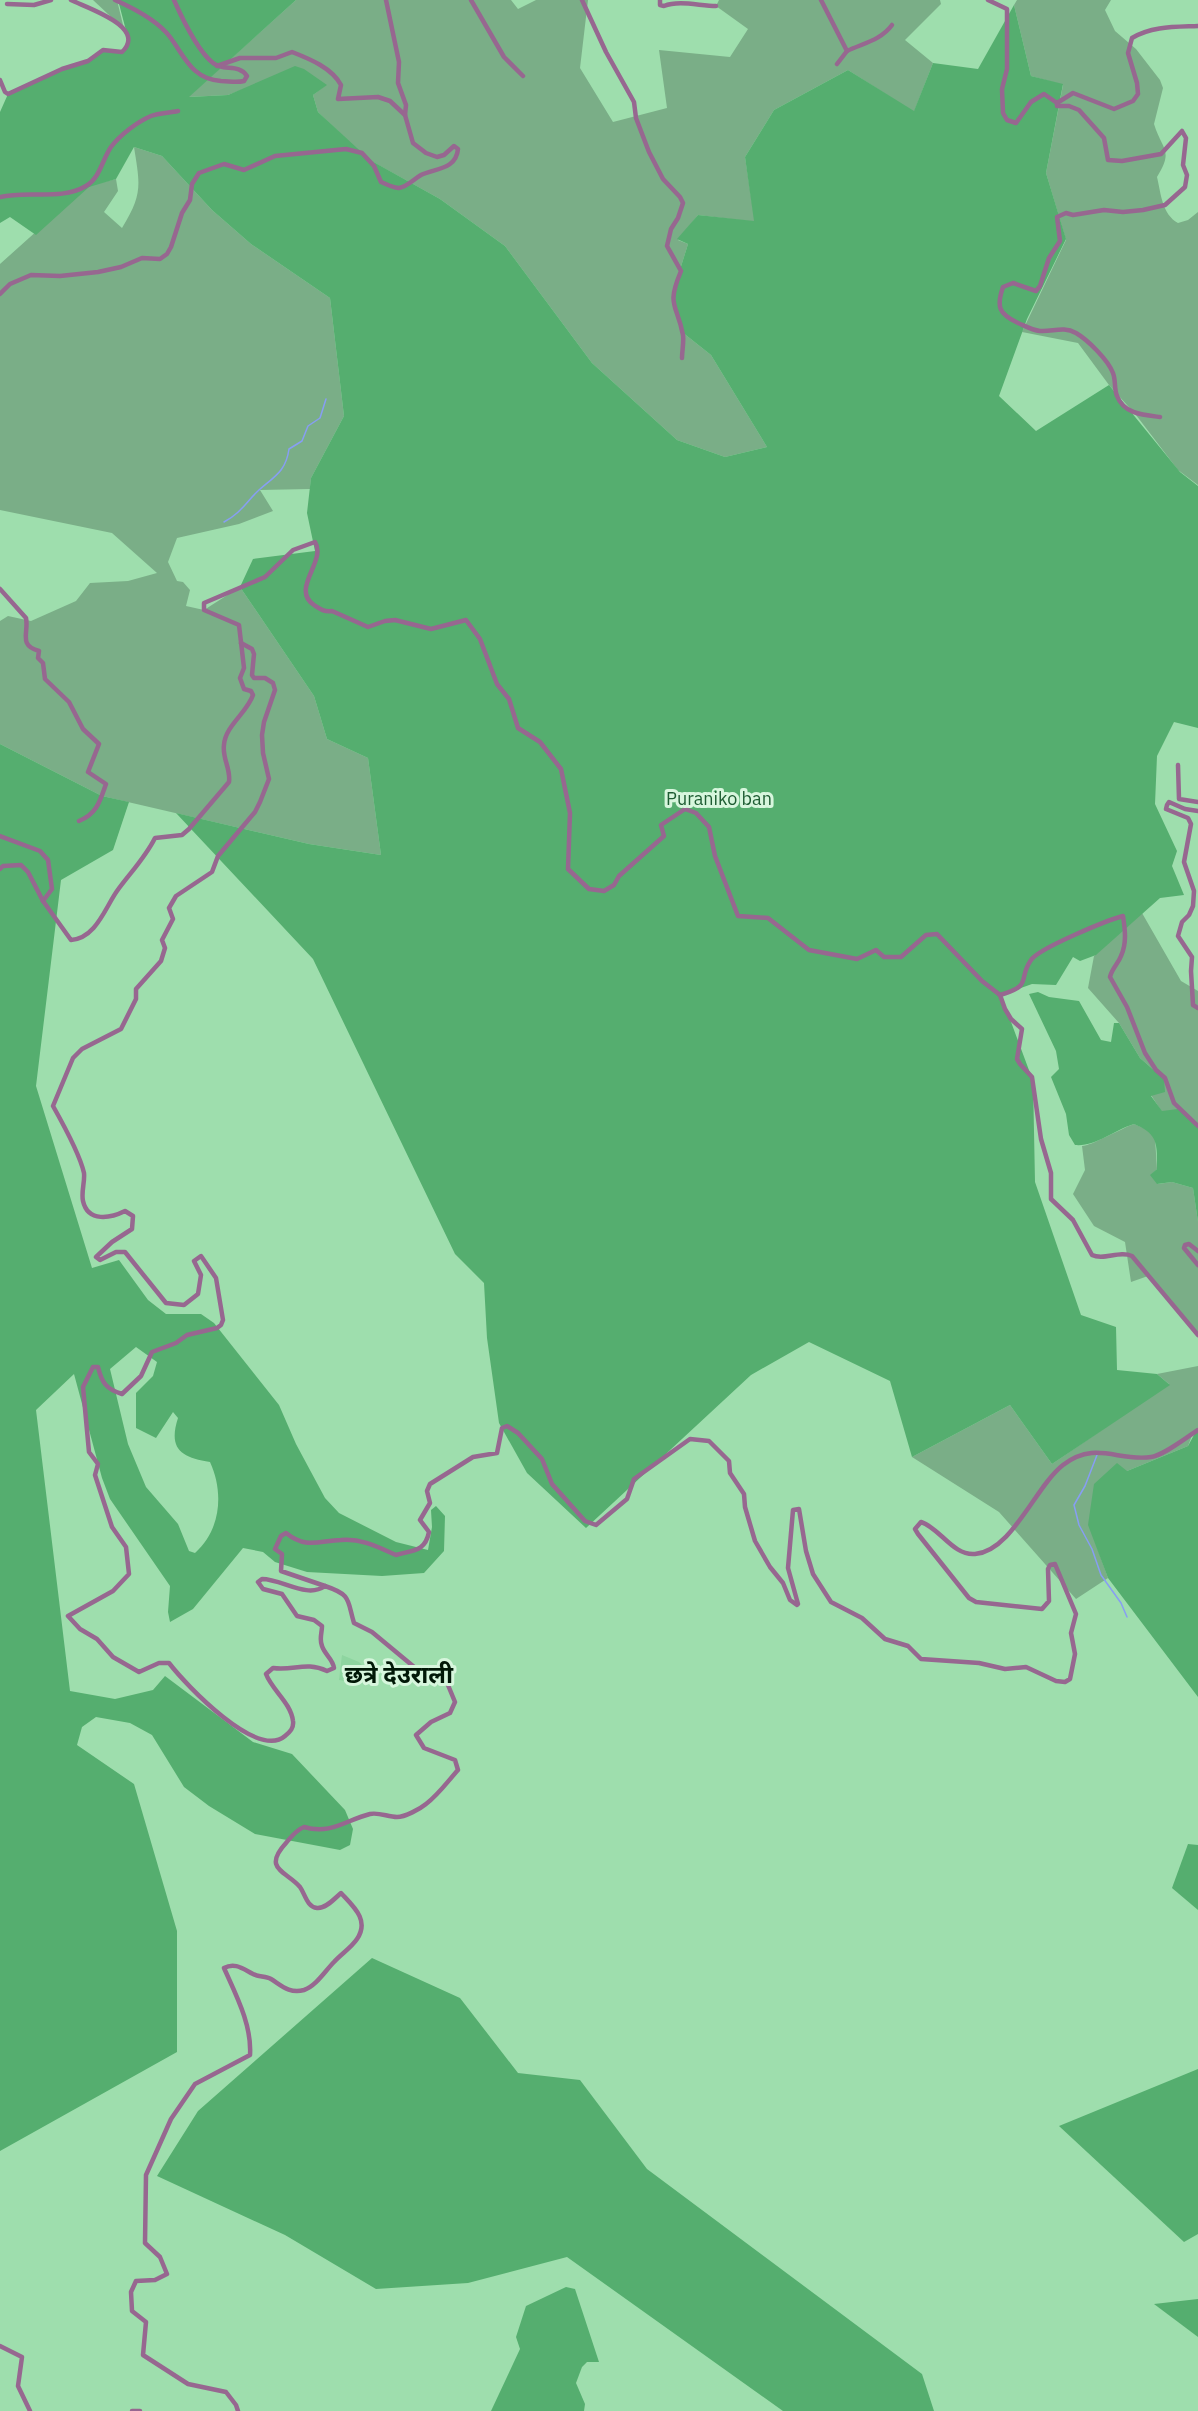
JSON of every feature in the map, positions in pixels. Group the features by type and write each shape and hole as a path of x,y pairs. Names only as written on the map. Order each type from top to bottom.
{"street":[{"path":"7,4 34,5 51,0"},
{"path":"0,80 8,94 62,69 88,61 103,50 122,52 126,48 129,42 126,32 119,24 72,0"},
{"path":"115,0 163,30 186,63 201,76 213,81 237,82 246,79 245,72 237,68 218,66 211,62 199,46 174,0"},
{"path":"0,294 10,284 31,275 60,276 98,272 121,267 142,258 160,259 171,247 182,213 190,200 192,184 200,173 224,164 244,170 275,156 346,149 362,153 374,166 381,182 396,188 402,187 423,174 441,170 451,164 458,154 458,149 454,146 444,155 437,157 426,153 413,143 405,115 406,105 398,83 399,62 386,0"},
{"path":"471,0 504,57 523,76"},
{"path":"582,0 606,52 634,102 636,118 649,153 663,179 680,197 682,203 678,218 671,229 667,246 681,271 673,292 673,304 683,335 682,358"},
{"path":"660,0 660,5 664,6 669,3 716,6"},
{"path":"821,0 848,51"},
{"path":"988,0 1007,9 1007,69 1002,89 1003,113 1007,120 1016,123 1031,102 1044,94 1057,106 1068,106 1078,110 1104,138 1108,160 1122,161 1161,154 1182,131 1186,138 1183,165 1186,175 1185,188 1165,205 1123,213 1104,210 1066,213 1057,217 1060,241 1049,258 1040,286 1036,291 1012,283 1003,286 999,296 1000,308 1004,315 1034,330 1065,329 1083,337 1108,363 1113,373 1117,396 1122,404 1136,414 1160,417"},
{"path":"837,64 848,51 876,39 886,33 892,25"},
{"path":"1056,103 1073,93 1114,109 1133,101 1138,94 1128,53 1132,38 1164,27 1198,26"},
{"path":"218,66 240,58 276,58 292,52 322,66 334,77 341,86 338,99 378,97 390,101 405,115"},
{"path":"0,197 52,194 74,191 87,186 95,179 111,147 128,131 151,116 178,111"},
{"path":"0,869 3,866 21,865 28,872 43,901 71,940 80,939 104,916 116,892 147,854 155,838 182,835 189,829 229,782 230,774 224,745 226,737 249,706 253,695 251,691 244,689 240,678 244,668 239,625 204,610 204,603 265,577 293,550 315,542 318,547 317,559 306,584 306,594 310,602 326,611 332,610 368,627 395,620 431,629 466,620 480,639 496,684 509,699 518,728 540,742 561,769 570,813 568,869 589,889 604,891 614,885 619,876 664,836 661,825 685,809 696,813 709,827 716,856 738,916 768,918 809,950 857,959 876,950 884,957 901,957 926,935 937,934 981,981 1000,995 1008,1014 1022,1029 1017,1059 1032,1077 1041,1139 1051,1173 1051,1199 1073,1220 1092,1255 1097,1257 1125,1254 1132,1256 1198,1335"},
{"path":"0,589 26,618 26,641 33,650 39,651 38,658 43,663 45,679 69,702 83,729 99,744 88,772 106,784 97,808 89,817 79,821"},
{"path":"241,643 252,649 254,654 252,675 254,678 265,678 273,683 275,690 262,735 269,780 255,812 218,856 212,872 176,896 169,908 173,919 162,940 165,948 161,961 136,989 136,999 121,1029 82,1049 73,1059 52,1106 66,1130 84,1173 83,1203 91,1214 103,1218 125,1211 133,1216 132,1229 112,1242 96,1257 100,1260 116,1252 125,1252 166,1303 184,1305 198,1294 201,1275 194,1261 201,1256 216,1278 223,1320 217,1328 187,1335 176,1343 152,1352 141,1376 122,1394 111,1391 104,1385 98,1367 93,1367 82,1387 89,1452 98,1464 95,1475 112,1527 126,1547 129,1574 112,1591 68,1616 80,1629 97,1639 113,1657 139,1672 159,1663 169,1663 186,1685 242,1731 258,1740 269,1742 281,1739 289,1733 293,1728 293,1719 266,1674 273,1668 286,1670 309,1665 331,1671 334,1664 322,1647 320,1640 322,1629 319,1622 297,1617 282,1594 263,1589 258,1582 262,1579 270,1579 309,1591 318,1591 325,1586"},
{"path":"1178,765 1179,799 1198,802"},
{"path":"1198,811 1185,809 1169,802 1166,809 1188,819 1191,824 1184,862 1196,893 1193,906 1189,915 1182,922 1178,936 1192,957 1193,1005 1198,1008"},
{"path":"0,836 40,851 48,860 52,889 43,901"},
{"path":"1000,995 1017,990 1031,959 1048,947 1123,916 1125,936 1121,957 1113,966 1110,977 1127,1007 1145,1053 1156,1070 1165,1078 1174,1103 1198,1125"},
{"path":"1198,1251 1189,1244 1184,1248 1198,1265"},
{"path":"238,2411 226,2392 188,2384 143,2355 146,2322 132,2311 131,2292 136,2282 155,2280 167,2274 160,2257 145,2243 146,2175 171,2119 195,2084 250,2055 251,2044 241,2005 224,1968 229,1965 243,1967 253,1974 270,1978 279,1987 304,1990 321,1977 359,1936 362,1920 358,1911 340,1893 324,1907 318,1908 311,1905 299,1887 280,1870 277,1864 278,1851 295,1832 303,1827 315,1830 325,1829 377,1813 400,1817 426,1804 458,1770 455,1760 424,1748 416,1735 431,1722 450,1713 455,1702 443,1673 424,1674 372,1632 357,1626 352,1620 350,1603 335,1590 281,1571 282,1554 275,1549 281,1536 286,1533 297,1541 319,1544 341,1539 369,1542 396,1555 421,1548 427,1543 429,1532 420,1520 430,1503 427,1491 430,1484 473,1457 497,1453 502,1428 507,1426 518,1433 542,1458 552,1484 585,1521 596,1525 627,1498 634,1479 690,1439 709,1441 729,1461 730,1473 744,1494 745,1507 755,1541 770,1567 783,1583 793,1604 798,1604 788,1568 793,1510 799,1509 806,1551 813,1574 831,1602 862,1618 885,1638 908,1646 921,1659 979,1663 1005,1669 1026,1667 1065,1683 1070,1679 1075,1654 1071,1633 1076,1614 1055,1564 1050,1565 1048,1569 1049,1601 1042,1609 976,1602 969,1598 918,1534 915,1529 917,1525 921,1522 926,1523 954,1547 972,1555 980,1553 1000,1542 1054,1473 1072,1460 1103,1452 1134,1458 1154,1457 1198,1430"},
{"path":"0,2346 22,2357 18,2386 30,2411"},
{"path":"132,2411 140,2411"}],"shaded area":[{"path":"93,0 117,0 124,29"},
{"path":"296,0 511,0 518,9 536,0 588,0 580,68 613,122 667,108 659,50 730,57 748,29 716,6 719,0 940,0 941,4 905,40 933,63 914,112 848,70 774,110 745,157 755,222 698,215 678,240 688,244 673,292 682,332 711,355 767,447 725,457 677,440 592,363 505,246 440,199 366,158 318,112 313,95 326,85 249,87 228,95 188,97"},
{"path":"1017,0 1111,0 1105,10 1115,31 1136,49 1160,80 1163,88 1154,124 1166,155 1157,177 1161,197 1165,209 1178,223 1188,220 1198,212 1198,485 1178,470 1078,343 1022,332 1066,240 1046,173 1063,85 1031,76 1014,5"},
{"path":"134,147 162,156 212,210 251,244 330,298 344,416 311,478 310,489 260,490 273,511 239,524 177,538 168,562 177,581 183,582 190,590 186,606 204,610 240,587 314,696 327,739 368,758 381,855 309,844 102,796 0,744 0,621 8,616 31,621 76,601 90,583 128,581 157,573 112,533 0,510 0,264 87,186 116,179 118,191 104,212 122,228 137,197 138,171"},
{"path":"1142,913 1181,981 1198,991 1198,1124 1162,1112 1151,1095 1164,1079 1140,1058 1119,1023 1088,988 1094,956"},
{"path":"1134,1124 1146,1129 1155,1138 1157,1169 1151,1175 1158,1184 1172,1182 1193,1188 1198,1222 1198,1335 1148,1276 1131,1282 1125,1242 1094,1226 1073,1194 1085,1170 1082,1146"},
{"path":"1198,1366 1198,1430 1193,1433 1188,1446 1127,1471 1089,1525 1108,1578 1076,1599 999,1512 912,1457 1010,1405 1052,1464 1169,1384 1157,1374"},
{"path":"342,1655 359,1662 372,1675 361,1684 339,1680"}],"green space":[{"name":"Puraniko ban","path":"118,0 296,0 189,97 228,95 295,66 304,69 327,85 313,95 318,112 370,160 440,199 505,246 592,363 677,440 725,457 767,447 711,355 682,332 673,292 688,244 677,239 698,215 754,221 745,157 774,110 848,70 914,111 933,63 978,69 1014,5 1031,76 1063,84 1046,173 1066,239 1027,319 999,396 1036,431 1109,385 1180,472 1198,486 1198,728 1174,722 1157,756 1155,804 1177,851 1172,866 1184,895 1160,898 1096,955 1080,961 1073,957 1056,985 1032,984 1001,995 1033,1081 1035,1182 1081,1315 1116,1327 1117,1370 1157,1374 1170,1385 1052,1464 1010,1405 912,1457 890,1381 809,1342 751,1375 586,1528 527,1473 499,1423 487,1338 484,1283 455,1254 313,959 176,813 309,844 381,855 368,758 327,739 314,696 240,587 253,559 315,551 307,513 311,478 344,416 330,298 251,244 212,210 162,156 134,147 116,179 89,187 36,235 10,217 0,223 0,112 8,94 41,78 88,61 103,50 122,52 129,42"},
{"path":"0,744 102,796 129,802 113,850 61,880 36,1086 92,1268 119,1260 148,1300 166,1314 201,1314 214,1323 279,1405 296,1444 325,1498 339,1513 396,1542 428,1550 432,1527 431,1510 436,1506 445,1516 444,1551 424,1573 382,1576 307,1572 275,1562 263,1552 243,1548 193,1609 170,1622 168,1612 170,1586 110,1499 102,1478 74,1374 36,1410 70,1691 115,1699 153,1690 165,1676 253,1742 292,1754 345,1810 353,1829 350,1845 340,1850 255,1834 209,1806 184,1787 152,1735 130,1723 96,1717 82,1727 77,1745 134,1784 177,1931 177,2052 0,2151","holes":["136,1347 157,1362 153,1376 136,1393 136,1428 156,1438 173,1412 178,1418 175,1437 179,1450 191,1457 210,1462 217,1486 218,1510 215,1522 204,1544 195,1553 189,1551 178,1524 146,1487 128,1444 110,1369"]},
{"path":"1038,992 1049,997 1079,1001 1101,1040 1111,1042 1114,1023 1119,1023 1140,1058 1164,1079 1165,1092 1151,1096 1162,1111 1178,1109 1198,1124 1198,1222 1193,1188 1172,1182 1157,1184 1150,1175 1157,1169 1155,1141 1142,1128 1134,1124 1097,1141 1075,1145 1069,1135 1066,1114 1051,1077 1059,1069 1056,1051 1029,994"},
{"path":"1198,1431 1198,1697 1108,1578 1088,1525 1094,1484 1117,1463 1127,1471 1188,1446"},
{"path":"1188,1844 1198,1845 1198,1910 1172,1888"},
{"path":"372,1958 460,1998 518,2073 580,2080 647,2169 922,2374 934,2411 783,2411 567,2257 468,2283 376,2289 285,2235 157,2176 198,2111"},
{"path":"1198,2069 1198,2234 1184,2242 1059,2126"},
{"path":"566,2287 575,2289 599,2362 587,2362 582,2367 576,2383 585,2404 584,2411 491,2411 520,2349 516,2337 526,2306"},
{"path":"1198,2299 1198,2337 1154,2304"}],"waterway":[{"path":"224,522 279,473 288,457 289,449 302,441 308,426 320,418 326,399"},
{"path":"1097,1455 1085,1486 1074,1505 1079,1525 1092,1549 1101,1575 1121,1603 1127,1617"}],"district":[{"name":"छत्रे देउराली","path":"399,1675"}]}
